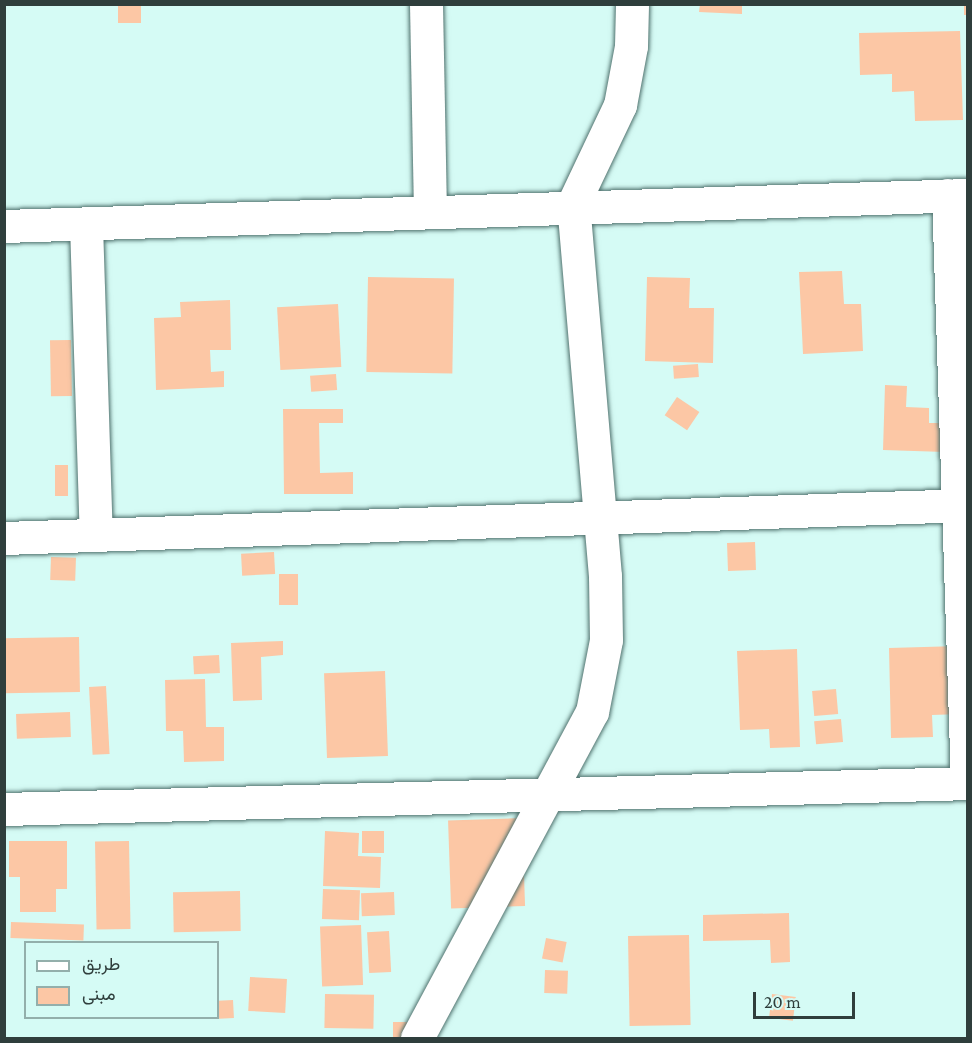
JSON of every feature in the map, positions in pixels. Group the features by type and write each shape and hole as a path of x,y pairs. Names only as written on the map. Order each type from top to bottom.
{"street":[{"path":"426,4 430,210"},
{"path":"417,1038 592,712 606,640 599,518 573,204 620,105 632,46 632,4"},
{"path":"4,226 573,204 958,195 967,783 4,809"},
{"path":"86,224 96,535"},
{"path":"4,538 963,505"}],"building":[{"path":"118,4 141,4 141,23 118,23"},
{"path":"700,4 742,4 742,14 699,12"},
{"path":"964,4 968,4 968,15 964,15"},
{"path":"960,31 963,120 915,121 914,91 892,92 892,74 860,75 859,33"},
{"path":"842,271 844,304 861,304 863,351 803,354 799,272"},
{"path":"368,277 454,279 452,373 366,372"},
{"path":"647,277 690,278 689,308 714,308 713,363 645,361"},
{"path":"230,300 231,350 210,350 211,372 224,371 224,387 156,390 154,318 181,317 180,302"},
{"path":"338,304 341,367 280,370 277,307"},
{"path":"50,340 71,340 72,396 51,396"},
{"path":"698,364 699,377 674,379 673,366"},
{"path":"336,374 337,390 311,392 310,376"},
{"path":"885,385 907,386 906,407 929,408 929,423 945,423 945,452 883,450"},
{"path":"677,397 699,412 687,430 665,415"},
{"path":"283,409 343,409 343,423 319,423 320,473 353,472 353,494 284,494"},
{"path":"55,465 68,465 68,496 55,496"},
{"path":"755,542 756,570 728,571 727,543"},
{"path":"274,552 275,574 242,576 241,554"},
{"path":"51,557 76,558 75,581 50,580"},
{"path":"279,574 298,574 298,605 279,605"},
{"path":"79,637 80,692 5,693 4,638"},
{"path":"283,641 283,655 261,657 262,700 233,701 231,643"},
{"path":"959,646 961,714 932,715 933,737 891,738 889,648"},
{"path":"797,649 800,747 770,748 769,729 740,730 737,651"},
{"path":"219,655 220,673 194,674 193,656"},
{"path":"385,671 388,756 327,758 324,673"},
{"path":"205,679 206,727 224,727 224,761 184,762 183,731 166,731 165,680"},
{"path":"106,686 110,754 93,755 89,687"},
{"path":"836,689 838,714 814,716 812,691"},
{"path":"70,712 71,737 17,739 16,714"},
{"path":"841,719 843,742 816,744 814,721"},
{"path":"522,818 525,906 451,909 448,821"},
{"path":"325,831 359,833 358,856 381,857 380,888 323,886"},
{"path":"362,831 384,831 384,853 362,853"},
{"path":"9,841 67,841 67,889 56,889 56,912 20,912 20,877 9,877"},
{"path":"129,841 131,929 97,930 95,842"},
{"path":"323,889 360,890 359,920 322,919"},
{"path":"240,891 241,931 174,932 173,892"},
{"path":"394,892 395,915 362,916 361,893"},
{"path":"789,913 790,962 771,963 770,940 703,941 703,915"},
{"path":"11,922 84,925 83,941 10,938"},
{"path":"361,925 363,985 322,986 320,926"},
{"path":"389,931 391,972 369,973 367,932"},
{"path":"689,935 691,1025 630,1026 628,936"},
{"path":"546,938 567,942 563,963 542,959"},
{"path":"545,970 568,971 567,994 544,993"},
{"path":"250,977 287,979 285,1013 248,1011"},
{"path":"325,994 374,995 373,1029 324,1028"},
{"path":"772,994 796,997 793,1021 769,1018"},
{"path":"233,1000 234,1018 219,1019 219,1001"},
{"path":"393,1022 411,1022 411,1038 393,1038"}]}
